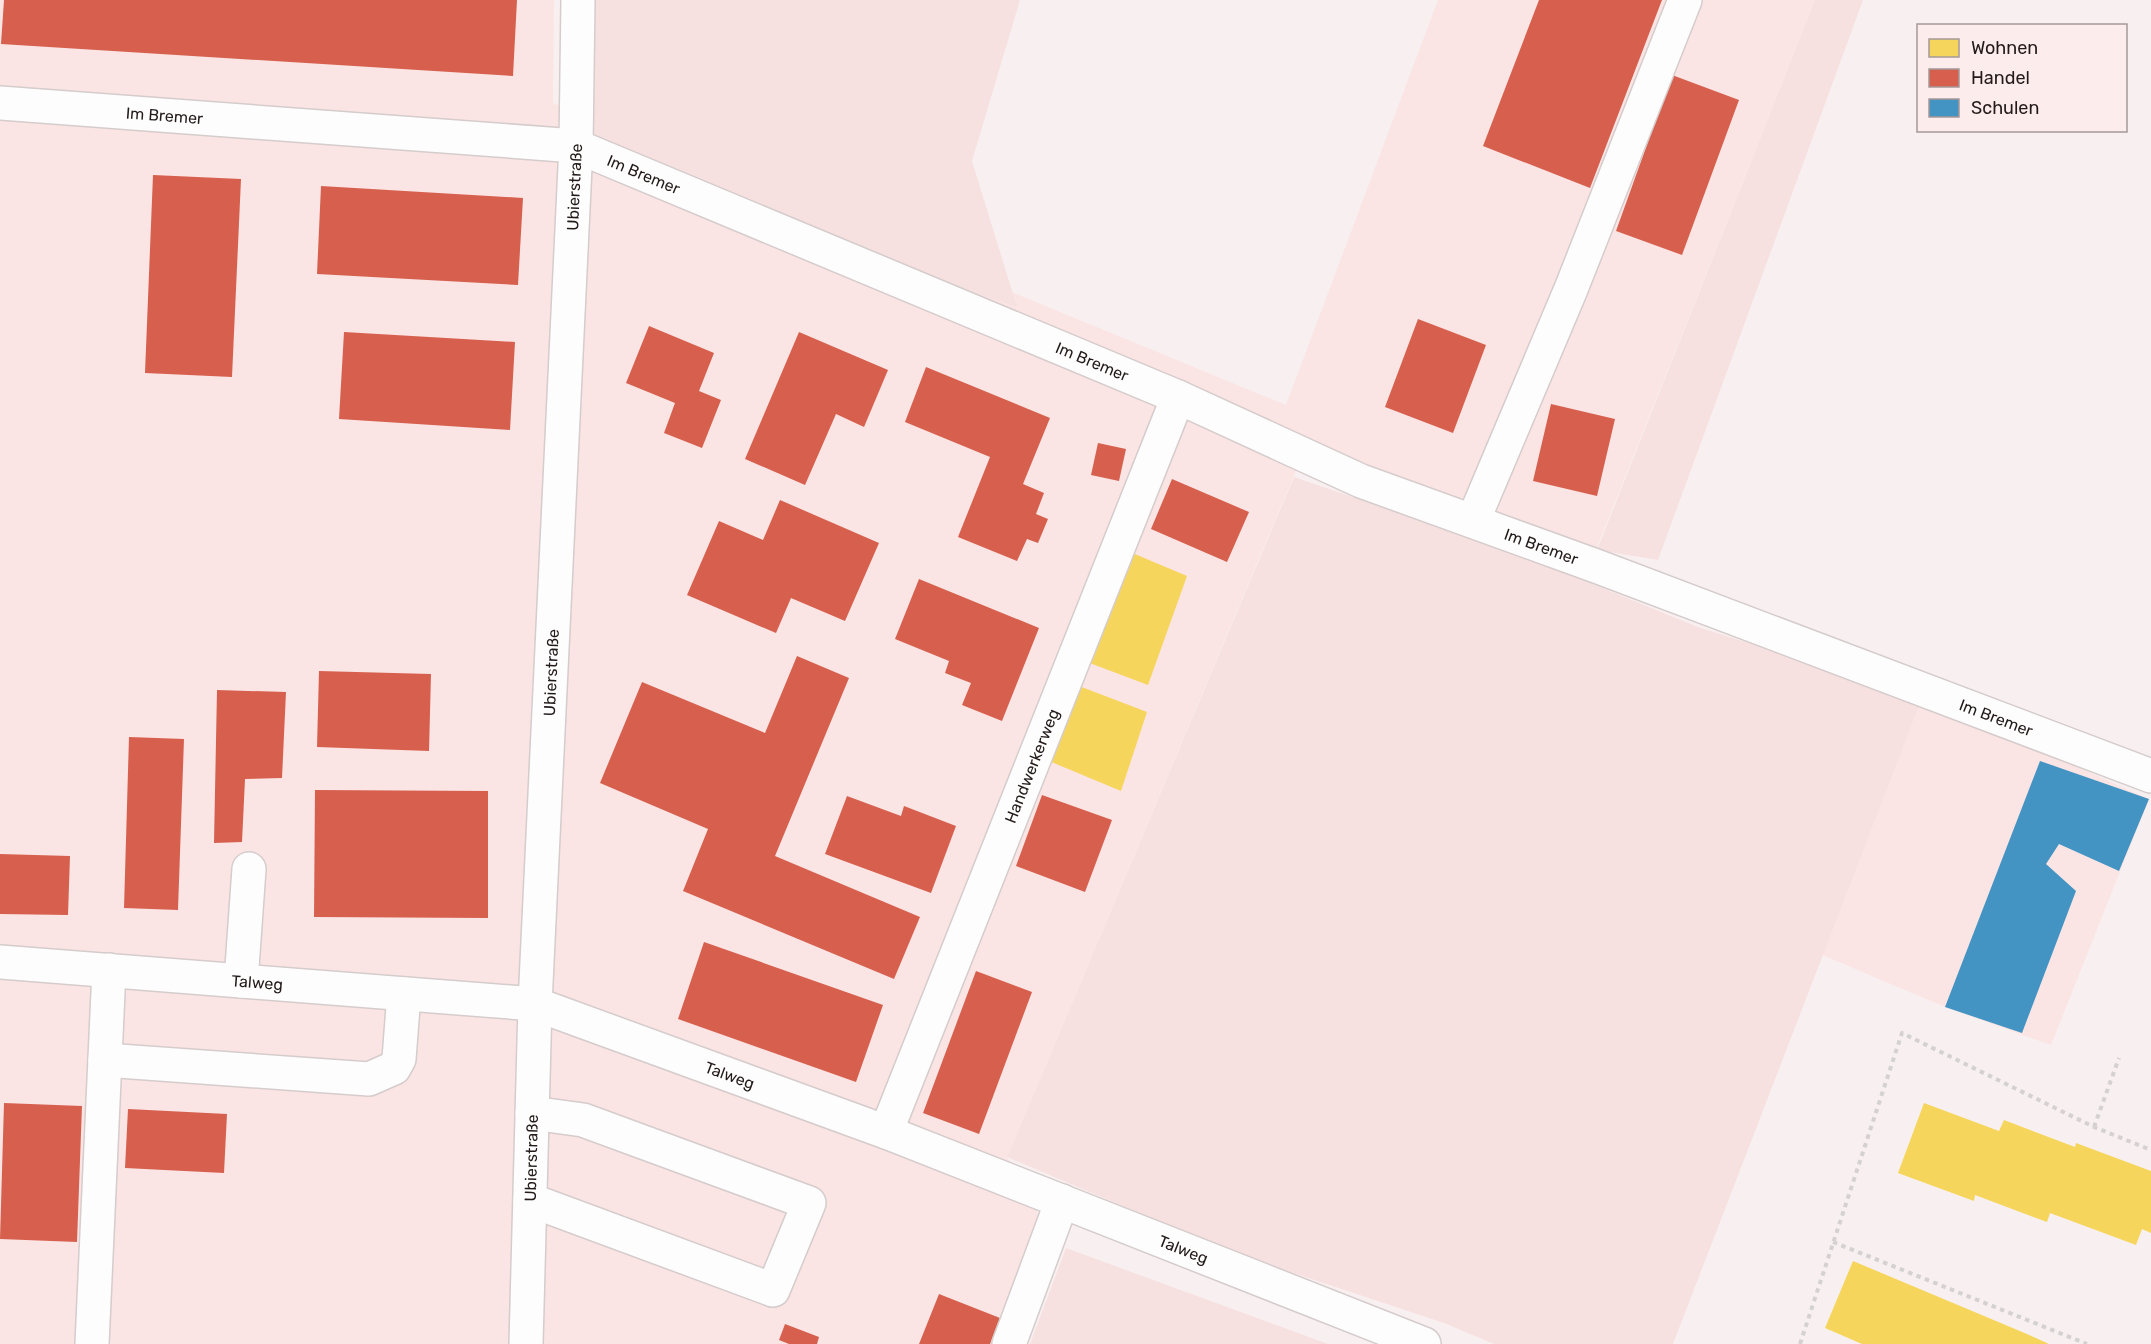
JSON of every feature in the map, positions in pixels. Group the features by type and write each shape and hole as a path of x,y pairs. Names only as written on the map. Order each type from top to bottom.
{"street":[{"name":"Ubierstraße","path":"526,1344 535,1004 576,146 578,0"},
{"path":"1473,521 1571,289 1685,0"},
{"name":"Im Bremer","path":"0,103 576,146 1178,398 1361,481 2151,776"},
{"name":"Handwerkerweg","path":"886,1132 1178,398"},
{"path":"241,981 249,869"},
{"name":"Talweg","path":"0,962 535,1004 886,1132 1424,1344"},
{"path":"92,1344 109,970"},
{"path":"105,1060 369,1079 394,1068 399,1059 404,993"},
{"path":"530,1200 772,1290 808,1203 584,1120 532,1113"},
{"path":"1009,1344 1062,1202"}],"path":[{"path":"1800,1344 1902,1033 2094,1127 2151,1150"},
{"path":"2094,1127 2118,1058"},
{"path":"1833,1242 2087,1344"}],"shaded area":[{"path":"0,0 554,0 553,103 1286,405 1438,0 1815,0 1596,550 1308,442 1007,1157 1042,1221 995,1344 0,1344"},
{"path":"591,0 1020,0 972,161 1017,307 880,260 587,138"},
{"path":"1815,0 1863,0 1658,560 1597,550"},
{"path":"1294,477 1509,550 1698,627 1922,698 1673,1344 1494,1344 1444,1323 1236,1254 1007,1157"},
{"path":"1922,698 2149,799 2051,1045 1945,1007 1820,954"},
{"path":"1066,1248 1328,1344 1030,1344"}],"building: Wohnen":[{"path":"1130,552 1187,576 1148,685 1087,662"},
{"path":"1079,686 1147,712 1121,791 1049,761"},
{"path":"1924,1103 1999,1131 2004,1120 2075,1147 2076,1143 2151,1171 2151,1233 2142,1229 2136,1245 2050,1213 2047,1222 1975,1195 1974,1201 1898,1173"},
{"path":"1853,1261 2049,1344 1862,1344 1825,1328"}],"building: Handel":[{"path":"4,0 517,0 513,76 1,44"},
{"path":"1539,0 1662,0 1590,188 1483,146"},
{"path":"1672,75 1739,100 1682,255 1616,231"},
{"path":"153,175 241,179 232,377 145,373"},
{"path":"321,186 523,198 518,285 317,274"},
{"path":"1418,319 1486,345 1453,433 1385,407"},
{"path":"649,326 714,353 699,391 721,400 702,448 664,433 675,403 626,383"},
{"path":"344,332 515,342 510,430 339,419"},
{"path":"799,332 888,370 864,427 836,414 805,485 745,459"},
{"path":"926,367 1050,418 1023,484 1044,493 1036,514 1048,519 1038,543 1027,539 1017,561 958,537 990,457 905,422"},
{"path":"1551,404 1615,419 1597,496 1533,481"},
{"path":"1098,443 1126,449 1119,481 1091,475"},
{"path":"1172,479 1249,512 1227,562 1151,529"},
{"path":"780,500 879,543 845,621 791,598 776,633 687,595 719,521 763,540"},
{"path":"919,579 1039,628 1002,721 962,705 971,683 945,673 949,661 895,639"},
{"path":"797,656 849,678 775,856 920,917 894,979 683,891 708,829 600,783 642,682 765,733"},
{"path":"319,671 431,674 429,751 317,747"},
{"path":"217,690 286,692 282,778 245,779 242,842 214,843"},
{"path":"129,737 184,739 178,910 124,908"},
{"path":"315,790 488,791 488,918 314,917"},
{"path":"1042,795 1112,820 1085,892 1016,866"},
{"path":"847,796 901,816 904,806 956,826 931,893 825,854"},
{"path":"0,854 70,856 68,915 0,914"},
{"path":"704,942 883,1005 856,1082 678,1019"},
{"path":"976,971 1032,992 979,1134 923,1113"},
{"path":"4,1103 82,1106 77,1242 0,1239"},
{"path":"128,1109 227,1114 224,1173 125,1168"},
{"path":"939,1294 1000,1318 990,1344 919,1344"},
{"path":"785,1324 819,1337 817,1344 789,1344 779,1340"}],"building: Schulen":[{"path":"2040,761 2149,799 2119,871 2059,844 2046,864 2076,891 2022,1033 1945,1007"}]}
